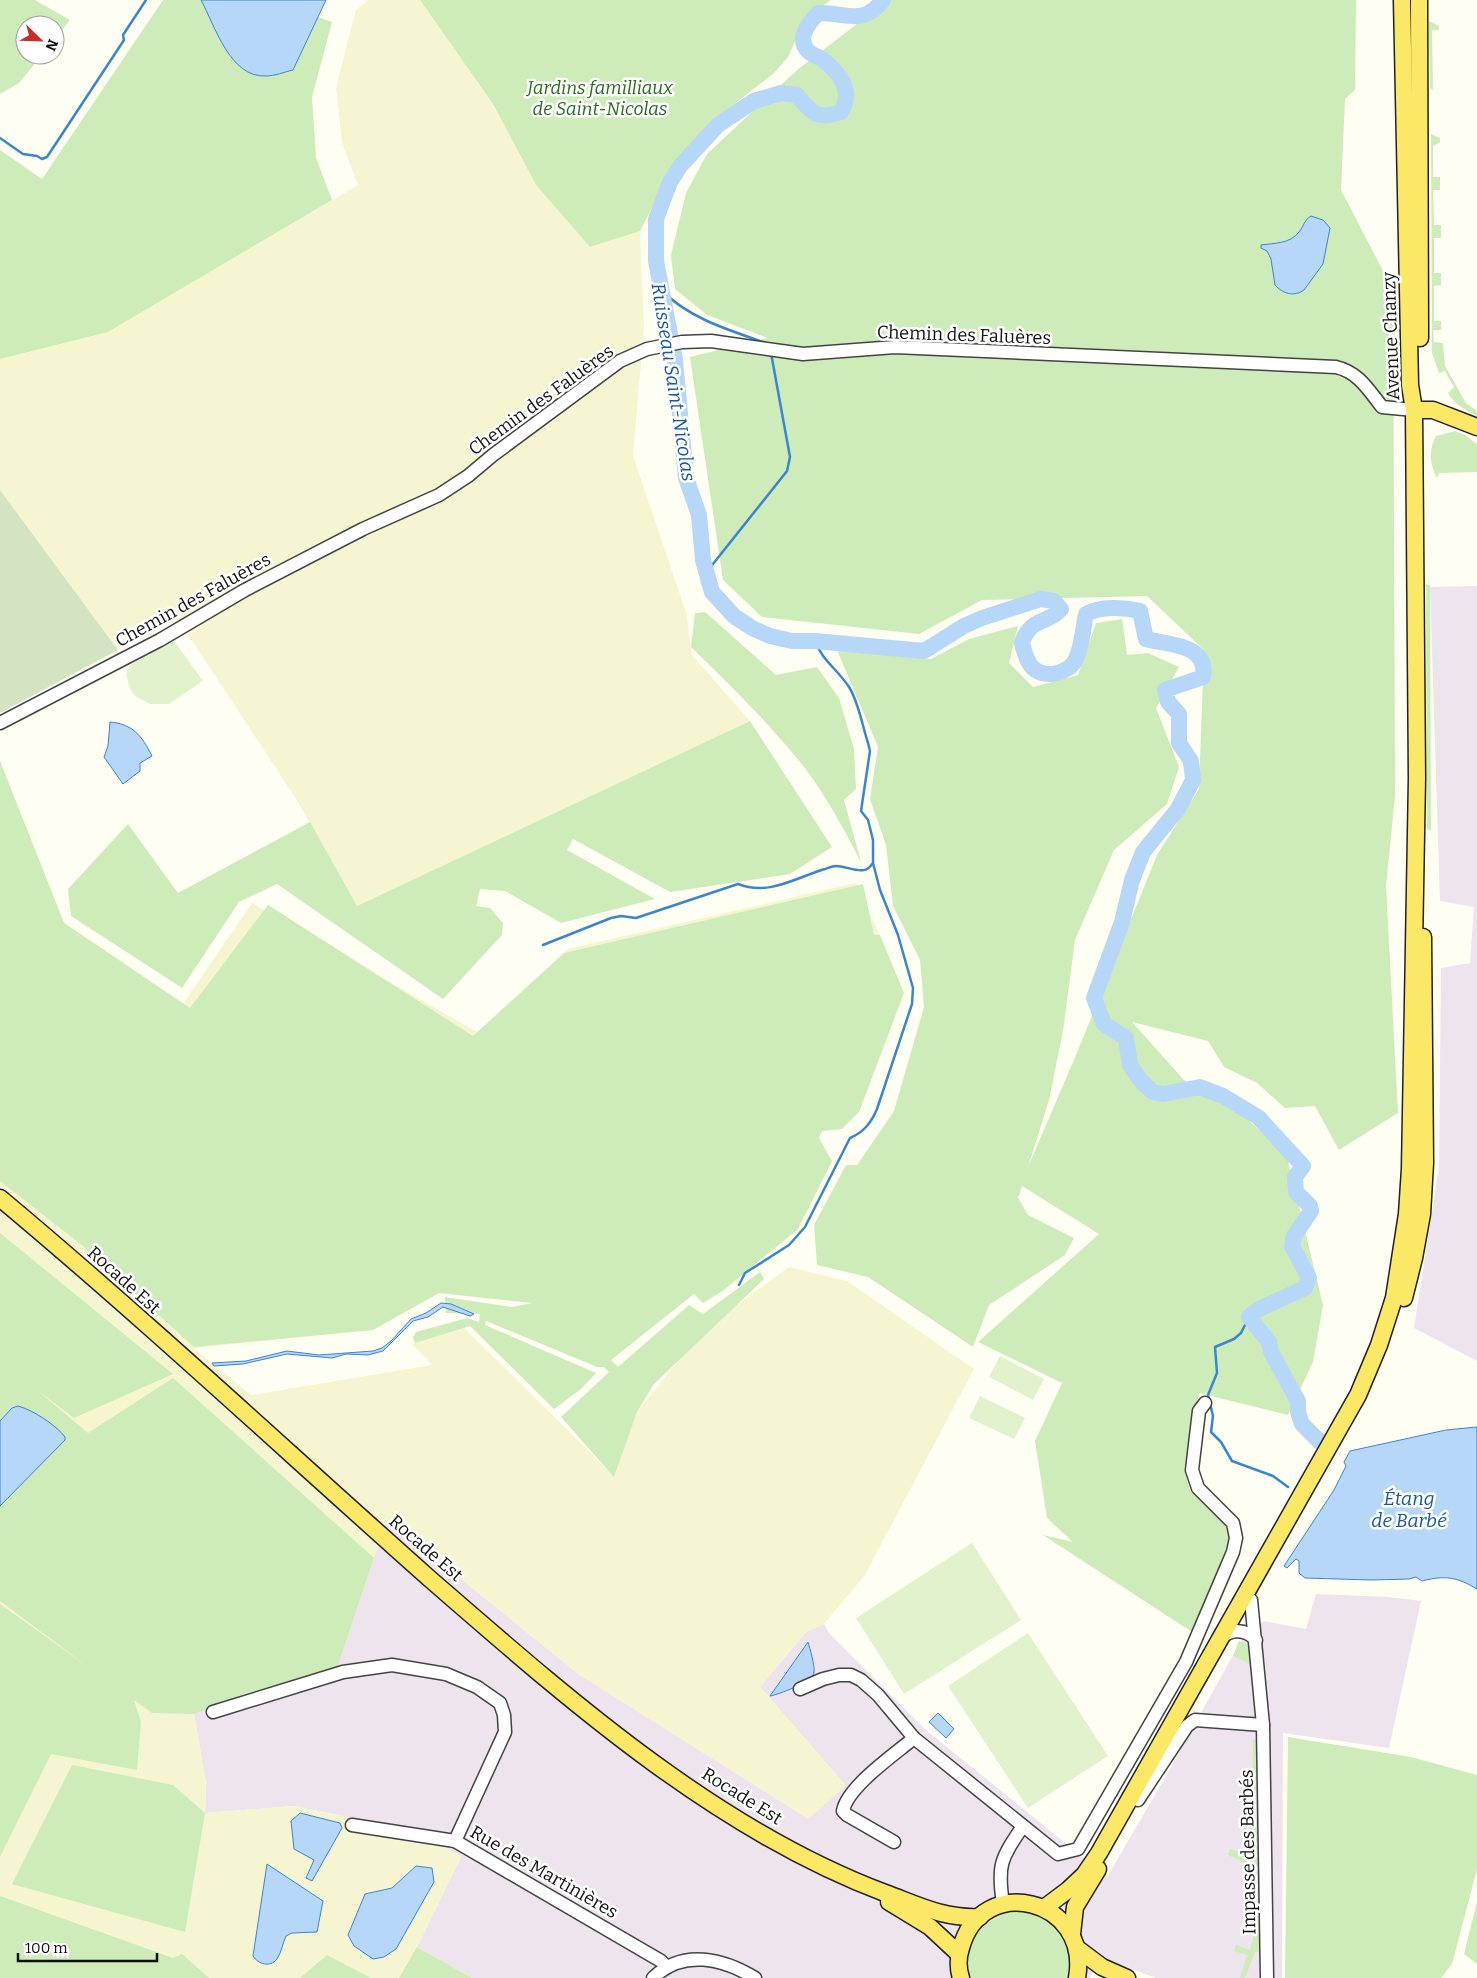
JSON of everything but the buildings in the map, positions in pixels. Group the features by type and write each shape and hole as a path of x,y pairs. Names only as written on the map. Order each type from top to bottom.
{"main road":[{"name":"Avenue Chanzy","path":"1402,0 1410,385 1414,410"},
{"name":"Avenue Chanzy","path":"1414,410 1420,392 1419,0"},
{"path":"1077,1978 1080,1965 1075,1941 1073,1916 1079,1898 1138,1800 1347,1418 1379,1345 1394,1298 1407,1214 1410,1169 1417,778 1414,410 1433,410 1477,427"},
{"path":"1044,1908 1084,1875 1100,1853 1227,1635 1251,1600 1302,1514 1370,1391 1387,1351 1414,1258 1422,1214 1425,1163 1424,971 1417,778"},
{"name":"Rocade Est","path":"0,1198 540,1675 650,1761 705,1798 800,1854 860,1884"},
{"path":"860,1884 937,1913 957,1918 980,1917"},
{"path":"860,1884 930,1927 959,1954"},
{"path":"961,1978 959,1954 963,1940 980,1917 1003,1904 1017,1902 1044,1908 1060,1919 1075,1941 1102,1967 1127,1978"}],"street":[{"name":"Chemin des Faluères","path":"0,723 160,640 270,577 363,529 439,495 468,476 493,455 620,361 647,349 682,342 711,340 803,354 894,347 1336,367 1348,370 1356,375 1382,407 1414,410"},
{"path":"800,1689 823,1679 851,1675 878,1694 914,1738 1058,1854 1078,1849 1190,1653 1233,1552 1236,1538 1233,1523 1198,1488 1192,1470 1199,1411 1204,1404"},
{"name":"Impasse des Barbés","path":"1251,1600 1263,1725 1267,1978"},
{"path":"1227,1635 1246,1632 1256,1640"},
{"name":"Rue des Martinières","path":"213,1712 343,1672 392,1665 446,1674 477,1687 500,1703 504,1715 505,1732 455,1841 661,1961 667,1967"},
{"path":"1138,1800 1187,1726 1195,1720 1263,1725"},
{"path":"894,1842 847,1816 843,1811 844,1804 862,1783 914,1738"},
{"path":"352,1825 455,1841"},
{"path":"1003,1904 999,1879 1000,1868 1004,1855 1023,1826"},
{"path":"653,1978 667,1967 702,1958 732,1965 755,1978"}],"shaded area":[{"path":"1477,586 1477,1361 1414,1328 1439,1167 1441,968 1470,963 1474,907 1440,901 1430,587"},
{"path":"387,1519 581,1676 846,1786 760,1687 806,1632 824,1624 830,1634 926,1730 1107,1877 1241,1641 1264,1621 1306,1629 1316,1594 1389,1597 1421,1601 1389,1748 1283,1733 1282,1978 1156,1978 1101,1957 1090,1978 472,1978 417,1947 461,1857 444,1847 381,1838 348,1817 294,1806 205,1813 206,1784 194,1714 338,1666"}],"green space":[{"path":"0,0 35,0 61,15 15,15 15,65 34,65 19,83 0,94"},
{"path":"163,0 201,0 232,59 293,70 318,17 332,22 312,97 316,158 332,200 108,332 0,359 0,150 42,179"},
{"path":"368,0 420,0 493,104 536,185 590,247 640,231 644,327 633,456 686,612 692,655 750,721 357,906 298,802 174,613 118,650 0,490 0,359 108,332 358,185 342,143 336,87 356,10"},
{"name":"Jardins familliaux de Saint-Nicolas","path":"420,0 831,0 806,17 788,57 774,73 737,102 678,157 640,231 590,247 536,185 493,104"},
{"path":"888,0 1356,0 1355,90 1345,99 1341,190 1393,290 1395,796 1386,886 1398,1113 1339,1150 1315,1106 1285,1108 1257,1083 1224,1067 1208,1041 1132,1022 1184,1080 1238,1110 1287,1157 1323,1305 1313,1362 1288,1415 1199,1393 1184,1469 1190,1490 1230,1530 1231,1537 1192,1632 1043,1535 1073,1542 1047,1518 1035,1441 1062,1383 978,1342 1099,1234 1022,1186 1018,1198 1028,1215 1074,1238 1065,1255 989,1305 973,1347 868,1277 817,1265 814,1225 846,1165 857,1165 894,1111 924,1007 920,960 893,906 886,845 870,799 878,747 837,650 931,659 969,639 1018,626 1009,663 1033,687 1078,675 1096,623 1122,619 1127,655 1148,653 1179,667 1156,708 1179,767 1167,804 1114,850 1075,940 1063,1031 1049,1100 1028,1167 1076,1055 1157,855 1199,789 1204,650 1147,596 982,600 919,634 762,617 723,580 690,357 768,338 707,315 675,289 671,255 686,193 707,154 797,70"},
{"path":"65,17 70,20 65,26"},
{"path":"1429,21 1439,26 1439,30 1432,30 1433,90 1430,88"},
{"path":"1431,134 1440,138 1440,142 1433,146 1433,177 1440,177 1440,190 1433,190 1434,225 1441,225 1441,238 1434,238 1434,273 1441,273 1441,285 1434,286 1434,321 1441,321 1441,330 1433,330 1434,342 1443,343 1445,366 1466,403 1477,411 1477,416 1461,407 1448,393 1454,387 1445,371 1439,373 1432,353"},
{"path":"1455,431 1465,435 1477,444 1477,472 1439,473 1437,478 1431,457 1433,441 1436,436"},
{"path":"0,490 118,650 0,713"},
{"path":"1426,584 1430,585 1431,831 1427,829"},
{"path":"705,612 776,675 817,667 839,698 854,749 856,789 844,800 861,862 827,801 804,767 764,720 691,647 695,613"},
{"path":"174,641 203,681 169,704 150,704 135,696 130,689 126,674 130,665"},
{"path":"750,721 832,847 790,874 670,892 573,839 567,850 655,899 561,923 505,891 480,889 476,906 490,908 503,923 502,935 443,999 277,884 239,902 182,988 71,916 68,889 128,824 178,893 310,822 357,906"},
{"path":"0,761 64,923 183,1004 252,903 479,1033 568,949 855,883 880,935 800,1106 446,1289 373,1330 194,1348 251,1395 432,1365 412,1344 462,1326 614,1476 637,1412 703,1330 789,1267 847,1281 974,1369 865,1575 824,1624 806,1632 760,1687 846,1786 808,1819 581,1676 387,1519 338,1666 194,1714 206,1784 205,1813 294,1806 348,1817 381,1838 444,1847 461,1857 417,1947 472,1978 0,1978"},
{"path":"0,761 64,923 190,1008 268,905 473,1036 564,953 863,884 874,935 880,935 904,993 859,1112 842,1129 822,1131 819,1138 832,1161 798,1229 724,1290 703,1303 694,1294 611,1360 618,1367 689,1305 703,1314 760,1272 764,1279 654,1384 637,1412 614,1477 561,1417 609,1372 604,1367 597,1367 486,1321 485,1325 596,1373 581,1389 554,1409 470,1326 415,1343 413,1337 416,1332 467,1318 479,1322 480,1314 446,1313 445,1297 512,1307 532,1303 439,1293 373,1330 194,1347 83,1246 0,1181"},
{"path":"0,1233 173,1374 74,1418 37,1390 88,1433 173,1378 374,1558 338,1666 194,1714 152,1713 134,1700 141,1722 137,1770 51,1754 0,1857 0,1604 91,1669 0,1601"},
{"path":"1000,1356 1044,1379 1033,1400 989,1377"},
{"path":"980,1396 1025,1418 1014,1439 969,1418"},
{"path":"972,1543 1021,1620 904,1694 856,1618"},
{"path":"1028,1633 1108,1756 1028,1808 948,1686"},
{"path":"1239,1641 1248,1644 1251,1664 1233,1656"},
{"path":"1288,1737 1411,1757 1477,1775 1477,1869 1452,1964 1441,1978 1285,1978"},
{"path":"1253,1739 1259,1740 1260,1789 1253,1793 1245,1790 1252,1789"},
{"path":"72,1765 173,1785 205,1813 185,1932 12,1884"},
{"path":"1252,1820 1259,1821 1259,1866 1256,1868 1228,1855 1230,1849 1244,1853 1246,1846 1251,1842 1251,1830 1248,1826"},
{"path":"0,1896 173,1958 182,1954 209,1978 0,1978"},
{"path":"1477,1902 1477,1964 1464,1954"},
{"path":"1261,1905 1262,1952 1255,1952 1245,1978 1240,1978 1247,1955 1234,1951 1236,1945 1250,1950"},
{"path":"1024,1910 1035,1913 1055,1925 1068,1943 1071,1954 1069,1978 971,1978 968,1964 969,1952 973,1941 980,1931 988,1923 999,1917 1011,1912"},
{"path":"417,1947 472,1978 399,1978"},
{"path":"327,1955 371,1978 300,1978"}],"water":[{"path":"201,0 326,0 293,70 266,76 253,74 243,69 233,60 218,36"},
{"path":"1311,216 1323,220 1330,228 1323,264 1304,290 1289,294 1275,285 1271,259 1267,251 1261,248 1261,245 1291,239"},
{"path":"110,722 125,725 136,732 152,756 140,763 140,771 123,784 104,757 108,746"},
{"path":"441,1303 451,1304 474,1314 470,1316 443,1307 428,1317 413,1321 383,1351 368,1355 346,1354 332,1358 287,1354 243,1364 214,1366 212,1363 246,1361 287,1351 319,1355 373,1351 382,1348 391,1341 411,1319 426,1313"},
{"path":"18,1406 37,1414 50,1423 61,1432 65,1440 0,1506 0,1421 12,1408"},
{"name":"Étang de Barbé","path":"1477,1427 1477,1589 1451,1578 1422,1581 1416,1577 1409,1579 1371,1580 1305,1578 1299,1573 1299,1561 1296,1559 1287,1568 1284,1566 1334,1490 1346,1466 1344,1462 1350,1451 1446,1430"},
{"path":"808,1642 814,1666 812,1676 795,1687 770,1696"},
{"path":"938,1713 954,1729 946,1738 929,1722"},
{"path":"300,1813 340,1823 342,1828 312,1881 306,1878 314,1860 294,1849 291,1821"},
{"path":"267,1864 323,1901 317,1932 292,1933 286,1936 277,1959 274,1962 264,1964 253,1956"},
{"path":"416,1866 432,1868 434,1882 396,1949 384,1957 373,1959 354,1946 348,1935 365,1894 392,1888"}],"waterway":[{"path":"0,138 23,154 37,156 42,159 47,157 124,40 123,35 146,0"},
{"name":"Ruisseau Saint-Nicolas","path":"883,0 875,8 861,16 818,13 805,31 803,41 808,51 829,64 843,83 846,97 841,112 826,115 816,114 797,95 781,93 754,101 718,125 681,165 670,182 656,219 656,261 675,360 686,478 699,515 703,560 712,592 734,616 752,628 770,636 792,641 815,641 924,651 964,626 982,618 1041,599 1054,601 1061,609 1030,629 1022,643 1027,659 1033,668 1050,674 1062,671 1073,664 1081,643 1086,614 1105,608 1127,609 1140,611 1146,639 1185,648 1200,658 1203,666 1203,677 1165,690 1168,702 1179,714 1179,743 1191,761 1193,780 1178,809 1143,852 1132,880 1122,922 1094,998 1104,1024 1126,1038 1130,1065 1141,1081 1153,1092 1163,1094 1200,1087 1223,1096 1258,1117 1303,1166 1295,1177 1296,1192 1310,1206 1311,1211 1294,1236 1292,1246 1309,1278 1305,1288 1259,1309 1249,1317 1269,1342 1271,1352 1298,1401 1298,1412 1302,1424 1320,1442"},
{"path":"661,290 684,309 697,316 766,343"},
{"path":"705,574 787,471 790,457 771,353"},
{"path":"739,1285 745,1273 789,1245 805,1227 850,1138 863,1130 872,1119 912,1004 913,988 898,935 880,890 873,863 873,840 868,820 861,811 870,751 868,743 858,707 849,687 822,654 815,641"},
{"path":"543,945 611,918 621,916 636,918 738,884 749,887 771,887 833,866 865,870 872,864"},
{"path":"1249,1317 1241,1333 1234,1339 1215,1347 1217,1373 1208,1395 1213,1416 1211,1432 1221,1442 1232,1461 1273,1476 1288,1487"}]}
